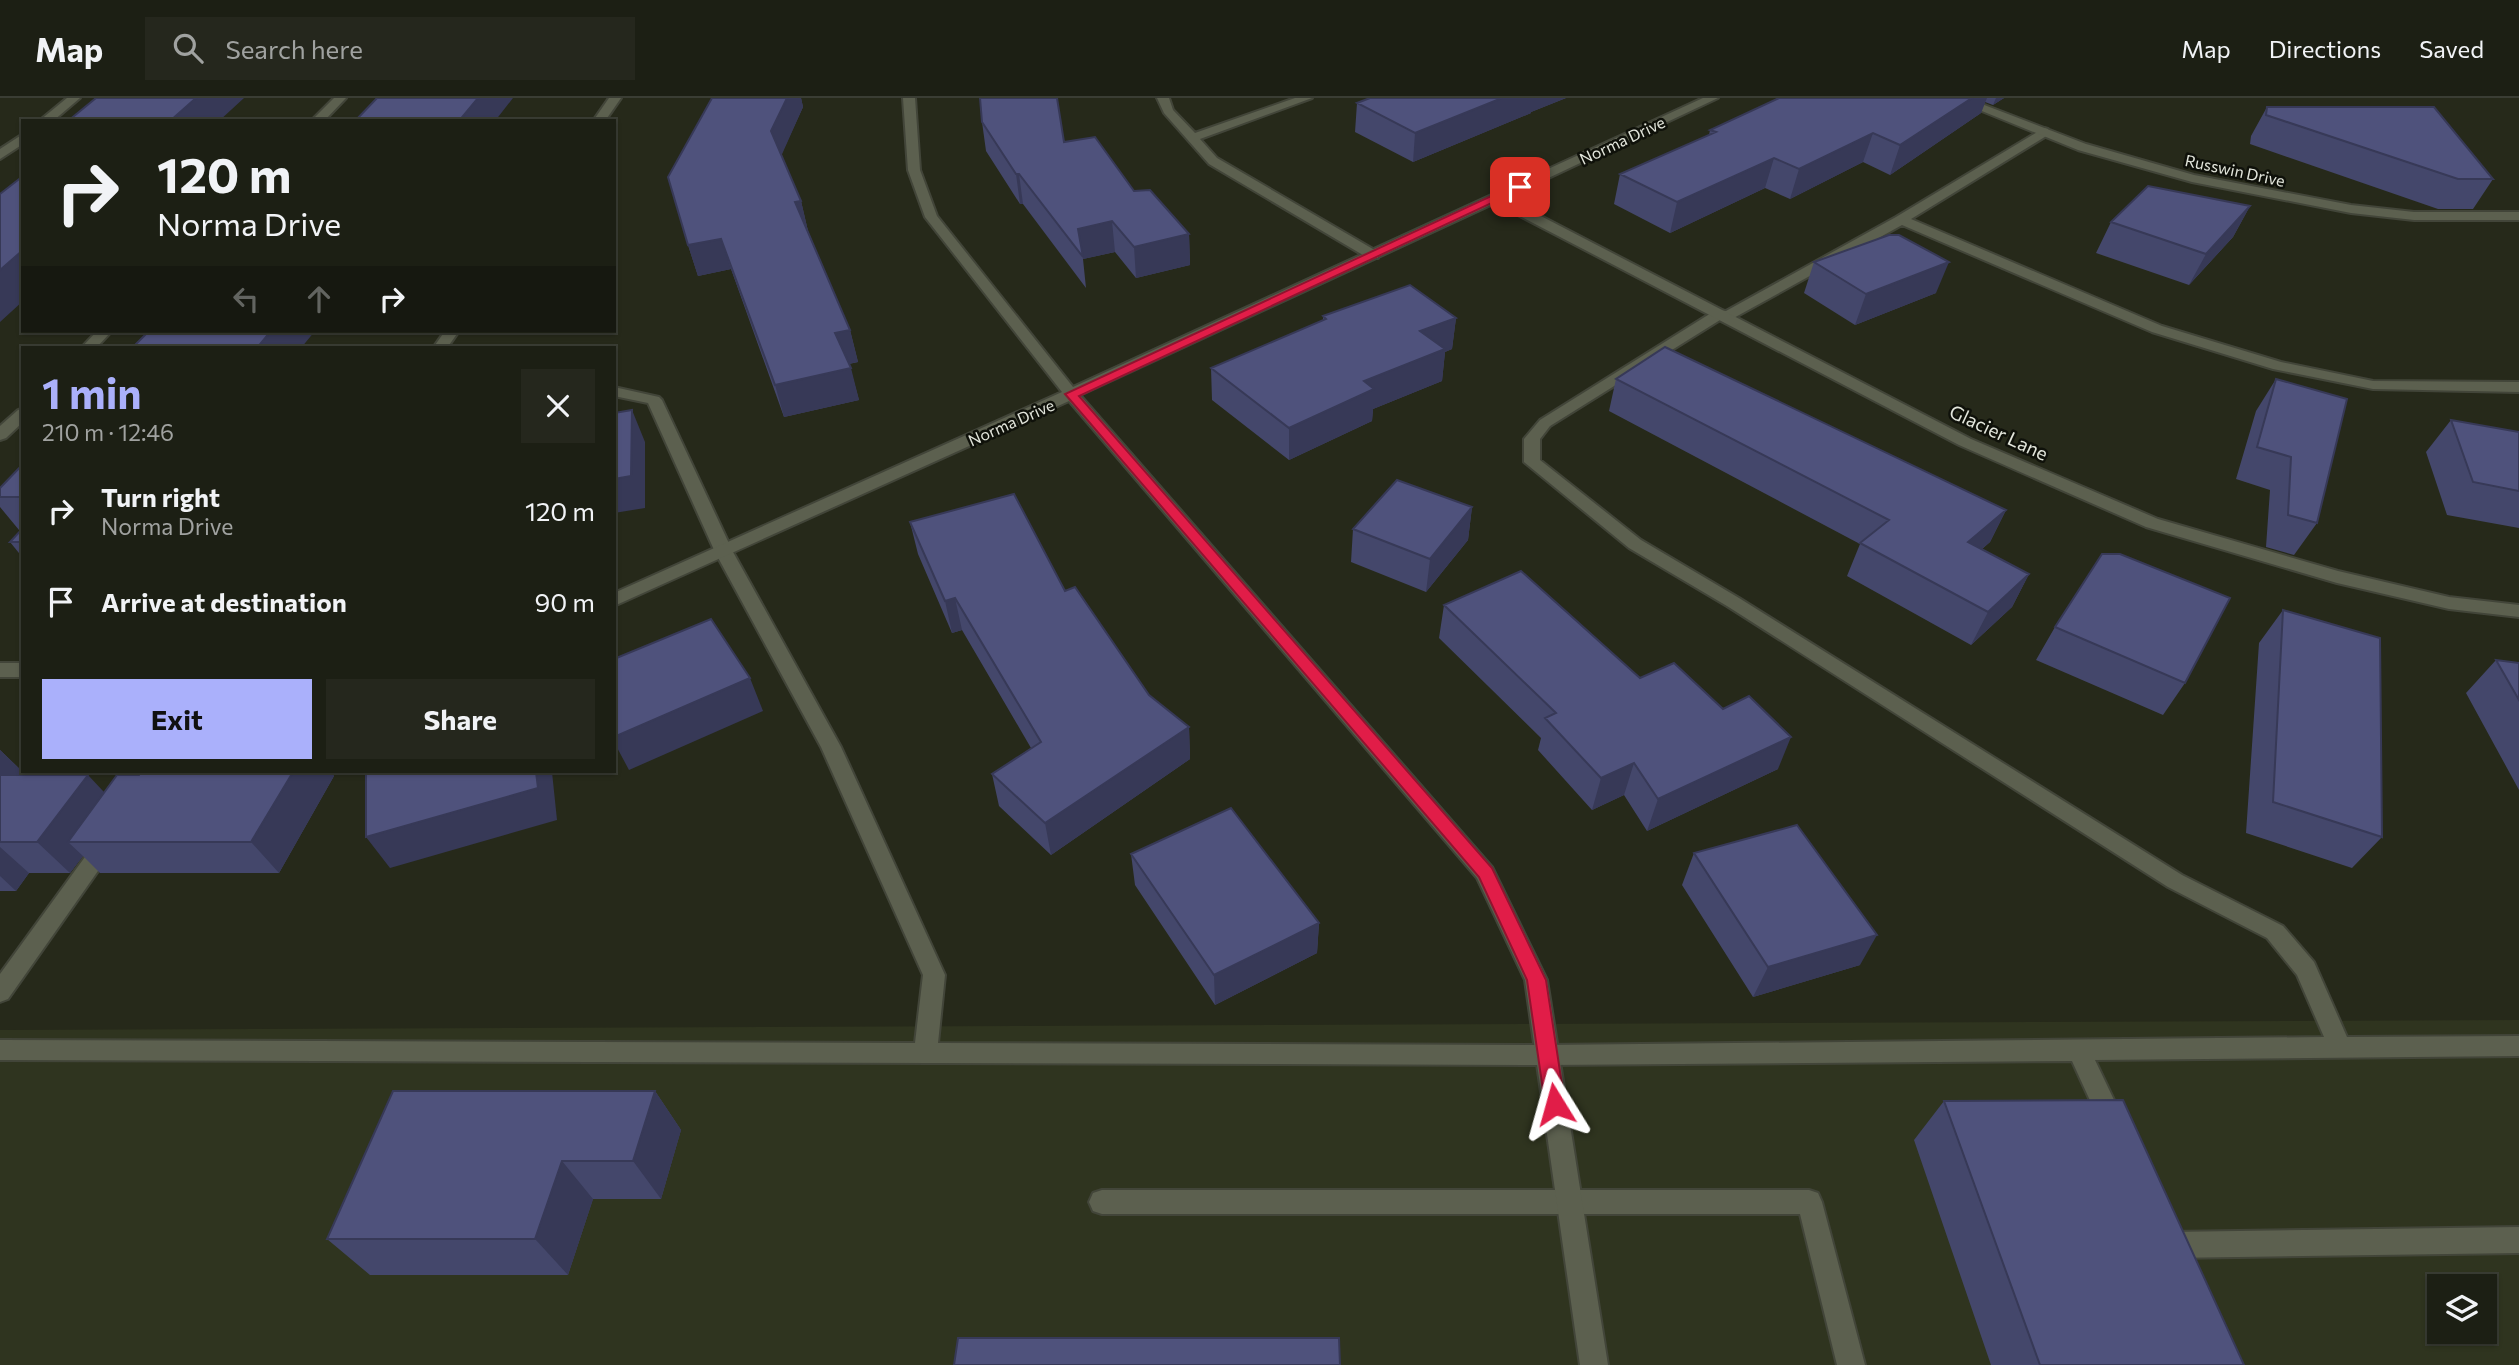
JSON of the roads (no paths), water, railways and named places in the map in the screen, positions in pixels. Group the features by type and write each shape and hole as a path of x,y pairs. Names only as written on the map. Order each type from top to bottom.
{"street":[{"path":"48,119 75,98"},
{"path":"319,119 340,98"},
{"path":"600,119 615,98"},
{"path":"909,98 914,170 930,216 1071,394 1485,873 1536,980 1594,1365"},
{"path":"1163,98 1168,111 1213,161 1374,255"},
{"path":"1193,138 1306,98"},
{"name":"Norma Drive","path":"616,599 1071,394 1712,98"},
{"name":"Russwin Drive","path":"1956,98 2082,147 2192,178 2351,209 2414,216 2519,216"},
{"path":"2044,132 1901,220 1723,315 1545,423 1532,439 1532,462 1635,544 1732,602 2175,881 2275,932 2306,968 2340,1047"},
{"path":"0,155 21,139"},
{"name":"Glacier Lane","path":"1496,198 1965,442 2152,523 2349,580 2448,603 2519,611"},
{"path":"1901,220 2157,329 2278,366 2373,385 2519,387"},
{"path":"90,346 103,333"},
{"path":"616,391 654,400 724,552 831,747 934,975 925,1053"},
{"path":"0,435 21,415"},
{"path":"0,670 21,670"},
{"path":"0,992 118,827"},
{"path":"0,1051 1548,1055 2519,1046"},
{"path":"2078,1049 2124,1147"},
{"path":"1102,1202 1809,1202 1851,1365"},
{"path":"2158,1221 2181,1269"},
{"path":"2170,1245 2519,1240"}]}
